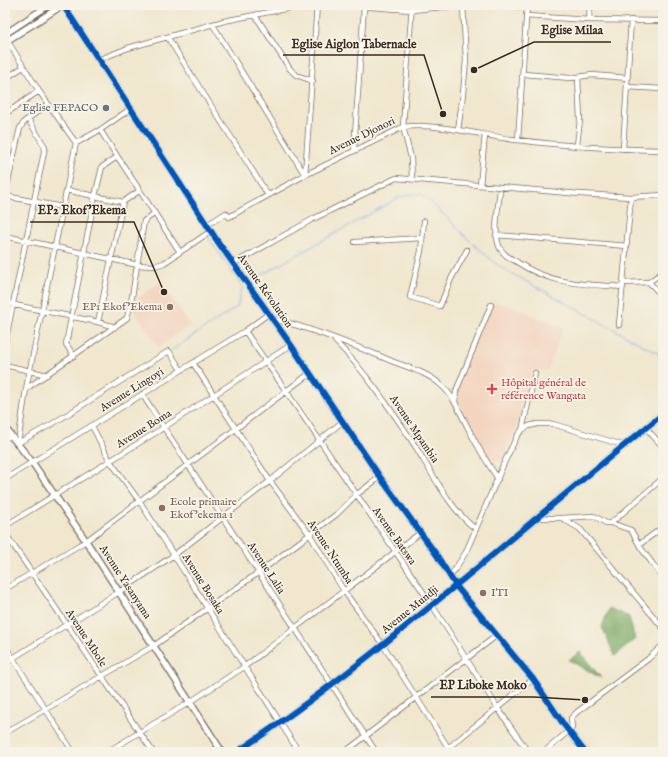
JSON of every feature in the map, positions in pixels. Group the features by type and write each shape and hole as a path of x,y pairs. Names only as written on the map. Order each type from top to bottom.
{"street":[{"path":"5,34 49,5"},
{"path":"18,443 26,389 76,143 39,92 6,40 63,5"},
{"name":"Avenue Révolution","path":"63,5 233,264 291,345 309,374 456,586 533,679 568,731 585,752"},
{"path":"98,60 128,48 213,25 305,5"},
{"path":"305,175 313,81 317,5"},
{"path":"343,5 412,8 463,5 466,60 458,130"},
{"path":"503,5 527,6 524,74 518,140"},
{"path":"589,20 590,5"},
{"path":"354,149 364,7"},
{"path":"412,8 403,127 411,158 412,178"},
{"path":"255,15 290,69 296,75 313,81"},
{"path":"526,16 589,20 663,21"},
{"path":"623,149 631,20"},
{"path":"23,21 27,27"},
{"path":"213,25 305,175"},
{"path":"168,38 268,196"},
{"path":"5,79 23,67"},
{"path":"524,74 570,78 592,75 628,78"},
{"path":"577,145 580,120 578,77"},
{"path":"627,87 663,89"},
{"path":"5,114 39,92"},
{"path":"48,104 28,119 20,128 5,195 62,207"},
{"path":"76,143 100,130 130,109"},
{"path":"5,343 45,147 28,119"},
{"name":"Avenue Djonori","path":"207,225 226,214 229,218 354,149 403,127 412,125 458,130 518,140 623,149 663,150"},
{"path":"100,130 180,252"},
{"path":"480,185 485,135"},
{"path":"74,356 66,344 95,196 102,167 117,157"},
{"path":"5,160 12,161"},
{"path":"233,264 313,219 396,178 412,178 500,188 631,197 663,195"},
{"path":"500,188 496,235 499,246 505,255 544,278 569,283 623,285 649,282 663,272"},
{"path":"66,190 123,202"},
{"path":"98,322 123,202 139,191"},
{"path":"619,326 631,197"},
{"path":"26,389 124,321 129,314 144,221 155,213"},
{"path":"424,222 421,251 410,296 440,306 451,279 467,250"},
{"path":"5,236 154,266 164,263 211,231"},
{"path":"496,235 627,246"},
{"path":"355,242 422,238"},
{"path":"649,282 663,297"},
{"path":"5,303 71,316 115,327"},
{"path":"455,403 456,391 491,305"},
{"path":"269,316 307,327 335,340 361,348 428,376 441,385 455,403 485,459 498,478"},
{"name":"Avenue Lingoyi","path":"5,479 269,316"},
{"name":"Avenue Batswa","path":"244,331 394,552 432,605 465,658 528,752"},
{"name":"Avenue Mpambia","path":"335,340 364,374 410,438 461,517 476,529"},
{"name":"Avenue Boma","path":"5,526 54,494 163,428 291,345"},
{"path":"18,443 52,424 169,351 181,370"},
{"name":"Avenue Ntumba","path":"194,363 270,481 310,534 344,591 383,645 450,750"},
{"path":"5,366 47,375"},
{"path":"522,430 535,373"},
{"path":"5,589 86,541 309,374"},
{"name":"Avenue Lalia","path":"142,394 163,428 224,517 258,574 333,684 376,752"},
{"name":"Avenue Mundji","path":"237,752 281,723 383,645 540,518 663,414"},
{"path":"5,663 119,592 174,555 270,481 342,422"},
{"path":"450,576 466,552 517,436 522,430 537,424 553,424 626,446"},
{"name":"Avenue Bosaka","path":"92,426 110,461 140,502 299,752"},
{"name":"Avenue Yasanyama","path":"5,428 8,437 18,443 86,541 155,645 222,752"},
{"path":"646,428 663,447"},
{"path":"5,733 155,645 208,609 258,574 337,514 356,495 380,477"},
{"path":"611,523 663,478"},
{"path":"540,518 594,516 606,524 611,523 631,530 640,544 640,548 663,578"},
{"path":"562,518 580,529 663,628"},
{"path":"640,544 663,527"},
{"name":"Avenue Mbole","path":"5,533 153,752"},
{"path":"107,752 190,702 244,667 420,533"},
{"path":"346,752 465,658 496,636"},
{"path":"544,752 572,728 571,718 577,712 648,659 663,645"},
{"path":"5,646 73,752"},
{"path":"442,752 450,750 497,707 533,679"}],"shaded area":[{"path":"160,282 190,325 159,347 133,310 134,301"},
{"name":"Hôpital général de référence Wangata","path":"491,302 508,305 563,328 548,370 533,371 519,406 522,409 503,463 486,458 457,398 460,380"}],"green space":[{"path":"609,608 629,617 635,639 615,656 602,627"},
{"path":"580,652 601,678 569,660"}],"waterway":[{"path":"249,282 398,198 412,194 421,194 427,198 472,243 500,267 663,356"},
{"path":"208,237 243,288"},
{"path":"172,350 237,307 242,288"}],"cycle path":[{"path":"63,5 218,242 291,345 380,477 436,554 456,586 533,679 564,725 585,752"},
{"path":"237,752 293,713 401,630 663,414"}],"place":[{"name":"Eglise Milaa","path":"474,70"},
{"name":"Eglise FEPACO","path":"106,108"},
{"name":"Eglise Aiglon Tabernacle","path":"443,114"},
{"name":"EP2 Ekof'Ekema","path":"164,292"},
{"name":"EP1 Ekof'Ekema","path":"170,307"},
{"name":"Hôpital général de référence Wangata","path":"492,389"},
{"name":"Ecole primaire Ekof'ekema 1","path":"162,508"},
{"name":"ITI","path":"483,593"},
{"name":"EP Liboke Moko","path":"585,700"}]}
